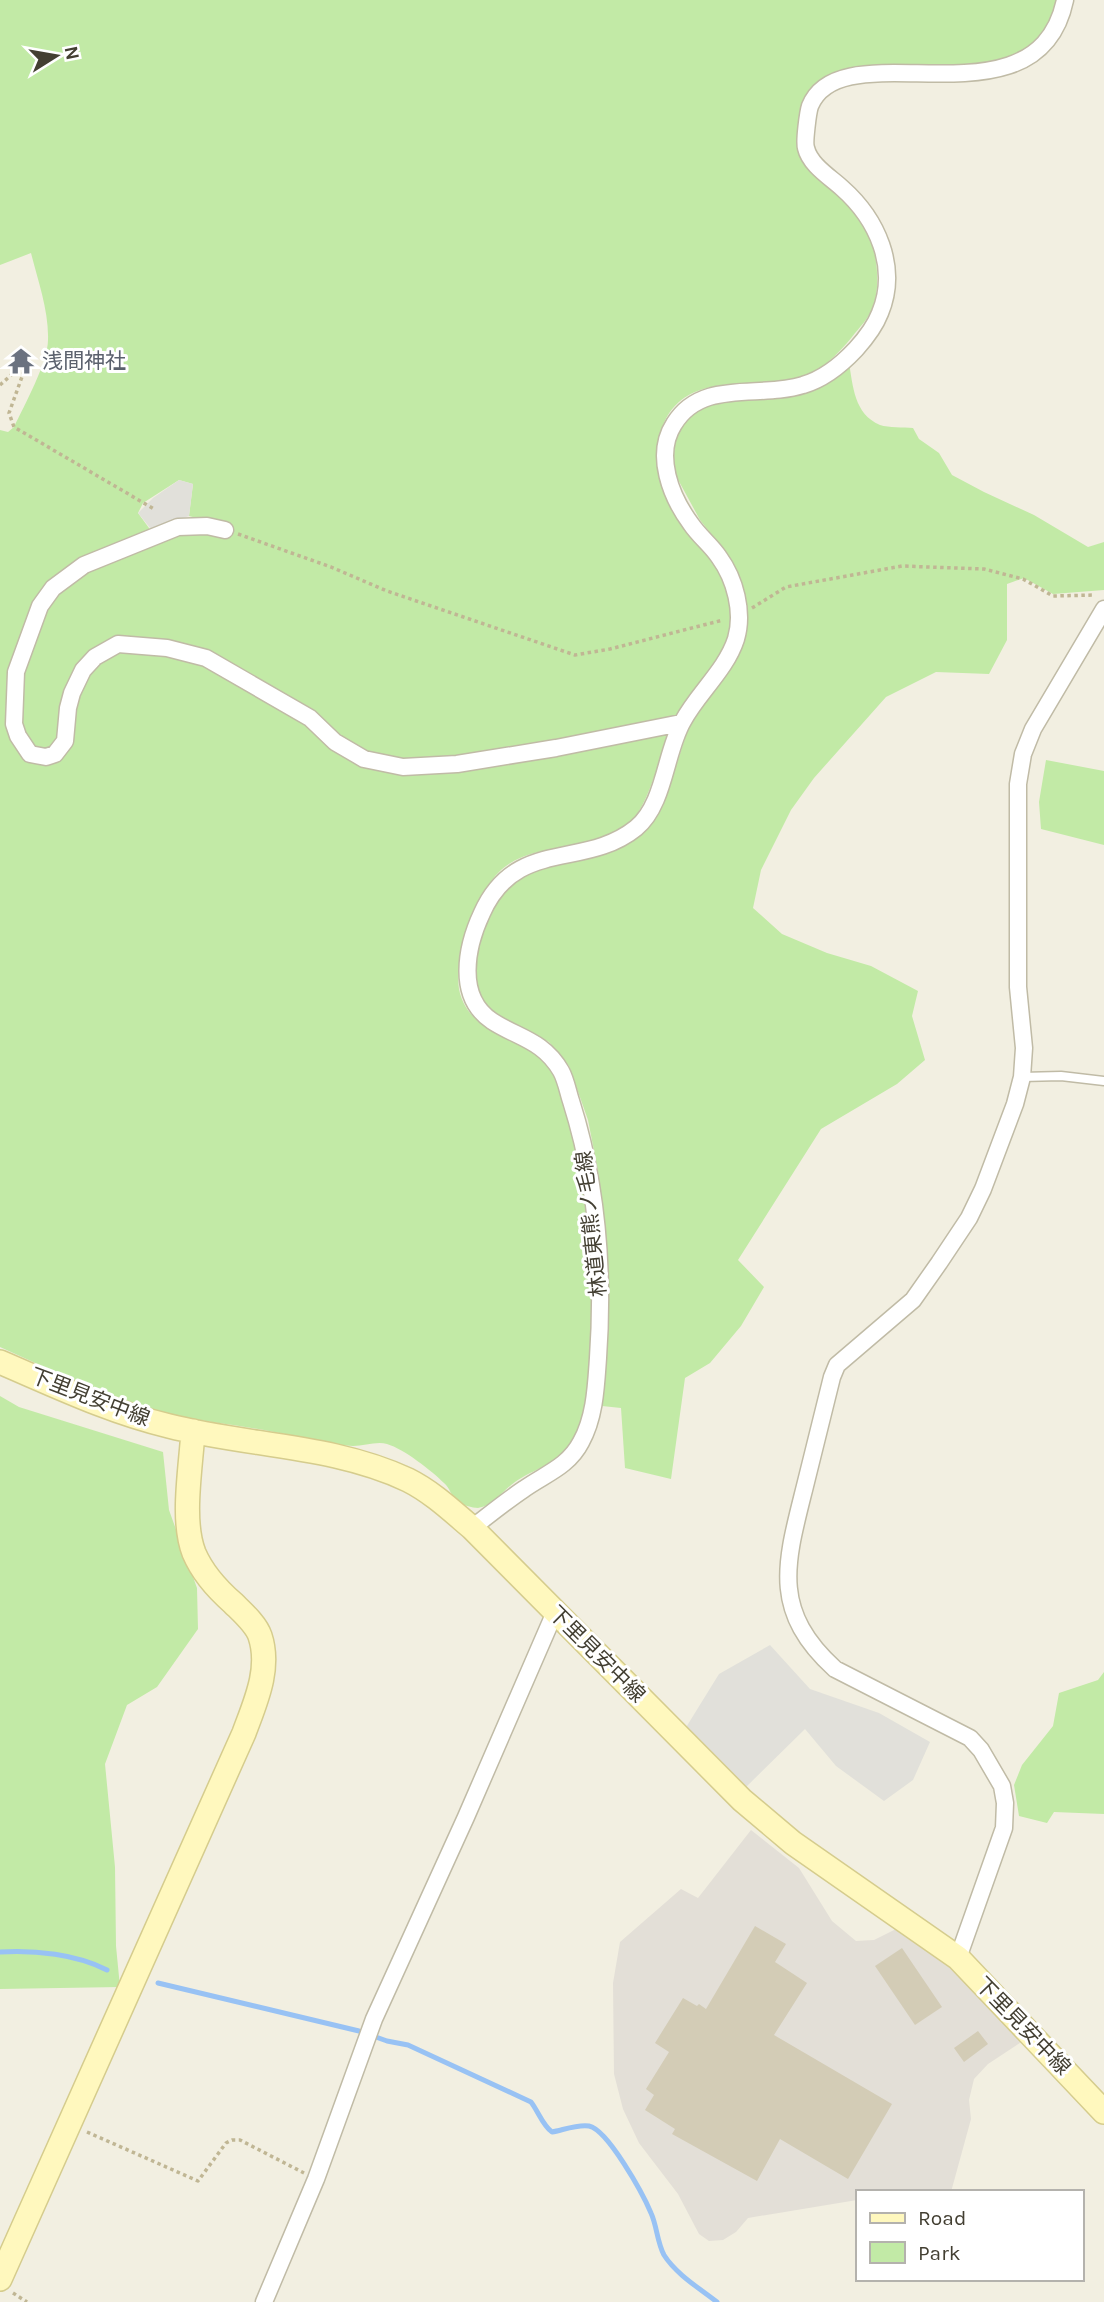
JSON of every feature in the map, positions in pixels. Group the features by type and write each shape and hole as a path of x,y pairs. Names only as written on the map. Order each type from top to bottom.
{"main road":[{"name":"下里見安中線","path":"0,1362 101,1405 193,1431 361,1462 409,1481 443,1503 472,1528 742,1800 793,1843 958,1958 1104,2112"},
{"path":"0,2279 244,1734 262,1682 264,1657 260,1633 212,1584 194,1552 188,1520 193,1431"}],"street":[{"name":"林道東熊ノ毛線","path":"472,1528 533,1483 562,1467 584,1439 593,1407 601,1312 589,1172 579,1125 561,1071 544,1050 524,1036 492,1021 476,1007 467,989 468,958 479,917 492,894 507,878 537,861 607,845 632,832 648,817 681,723 719,671 736,639 737,597 730,578 720,557 690,523 668,478 665,451 671,427 682,412 697,401 719,393 790,388 822,378 862,342 879,317 887,290 884,259 877,231 863,209 820,170 806,148 809,108 820,90 837,80 856,74 965,74 1002,69 1035,51 1062,17 1065,0"},
{"path":"225,530 207,526 178,527 84,565 53,589 40,606 16,672 14,724 18,736 30,754 46,757 61,748 65,741 72,693 83,670 95,657 118,644 167,648 206,658 310,718 335,741 364,759 403,767 457,764 681,723"},
{"path":"958,1958 1004,1828 1005,1803 996,1771 970,1738 835,1669 817,1653 804,1635 792,1604 788,1552 837,1365 913,1300 969,1218 1011,1116 1022,1077 1024,1048 1018,986 1018,784 1023,754 1033,729 1104,609"},
{"path":"264,2302 316,2179 374,2019 555,1612"}],"lane":[{"path":"1022,1077 1061,1076 1104,1081"}],"path":[{"path":"0,385 29,360 9,414 14,427 154,509"},
{"path":"225,530 331,567 387,591 575,655 610,649 738,617 786,587 902,566 984,569 1023,579 1053,596 1104,595"},
{"path":"69,2124 198,2181 226,2143 232,2140 240,2140 316,2179"}],"shaded area":[{"path":"179,480 193,484 189,516 151,529 138,513 153,498"},
{"path":"770,1645 810,1689 879,1713 930,1742 913,1780 884,1801 836,1766 805,1729 744,1789 685,1729 719,1674"},
{"path":"751,1830 799,1868 832,1921 856,1941 874,1940 898,1928 951,1966 1023,2041 988,2064 974,2079 969,2100 971,2119 952,2190 856,2190 856,2200 748,2218 736,2232 723,2240 709,2241 699,2234 678,2194 639,2143 623,2109 614,2074 613,1983 620,1942 681,1889 698,1898"}],"green space":[{"path":"0,0 1060,0 1057,14 1032,47 1000,63 817,88 802,150 851,202 863,220 872,244 877,272 872,309 841,350 807,377 790,382 707,388 682,400 672,410 659,437 658,465 661,479 679,519 715,564 725,582 730,619 725,645 712,671 672,732 648,794 628,825 614,835 598,841 546,850 513,861 491,882 469,927 458,976 464,1003 480,1022 536,1054 549,1068 563,1096 578,1155 584,1194 592,1287 589,1378 582,1415 571,1443 559,1456 515,1482 484,1507 473,1507 459,1502 432,1473 409,1455 387,1444 333,1444 172,1415 106,1394 0,1347 0,430 8,432 14,427 29,396 47,349 48,329 31,253 0,265","holes":["179,480 193,484 189,516 226,526 157,539 138,513 143,503"]},
{"path":"849,363 856,399 871,420 884,426 913,428 919,439 939,453 952,475 1034,515 1088,547 1104,542 1104,590 1053,594 1024,578 1007,584 1007,640 989,674 936,672 886,697 814,778 791,810 761,870 753,908 782,934 827,953 871,966 918,991 912,1016 925,1060 897,1084 821,1129 738,1260 764,1287 741,1326 710,1363 685,1378 671,1479 625,1468 621,1408 602,1406 608,1312 598,1171 588,1120 569,1066 549,1042 495,1015 481,1004 475,987 474,958 483,920 496,899 511,883 540,867 611,851 651,823 663,806 690,723 745,613 744,592 737,574 725,552 700,520 675,474 671,463 675,430 698,407 719,400 803,392 826,384"},
{"path":"1046,760 1104,771 1104,845 1041,829 1039,802"},
{"path":"0,1396 19,1407 163,1452 169,1510 197,1588 198,1629 157,1687 127,1705 105,1764 115,1867 116,1946 120,1987 0,1989"},
{"path":"1104,1672 1104,1814 1054,1812 1047,1823 1019,1816 1014,1785 1022,1765 1053,1726 1059,1693 1098,1680"}],"building":[{"path":"755,1926 786,1944 775,1962 807,1983 774,2035 892,2104 848,2179 780,2139 757,2181 672,2134 675,2129 645,2110 654,2095 646,2089 669,2052 655,2043 683,1998 706,2009"},
{"path":"902,1948 942,2007 915,2025 875,1966"},
{"path":"978,2031 988,2044 964,2062 954,2048"}],"waterway":[{"path":"0,1952 55,1954 82,1960 107,1970"},
{"path":"158,1983 408,2045 531,2102 552,2132 575,2126 589,2126 597,2130 615,2150 641,2192 653,2218 664,2255 681,2275 717,2302"}],"place":[{"name":"浅間神社","path":"21,361"}]}
